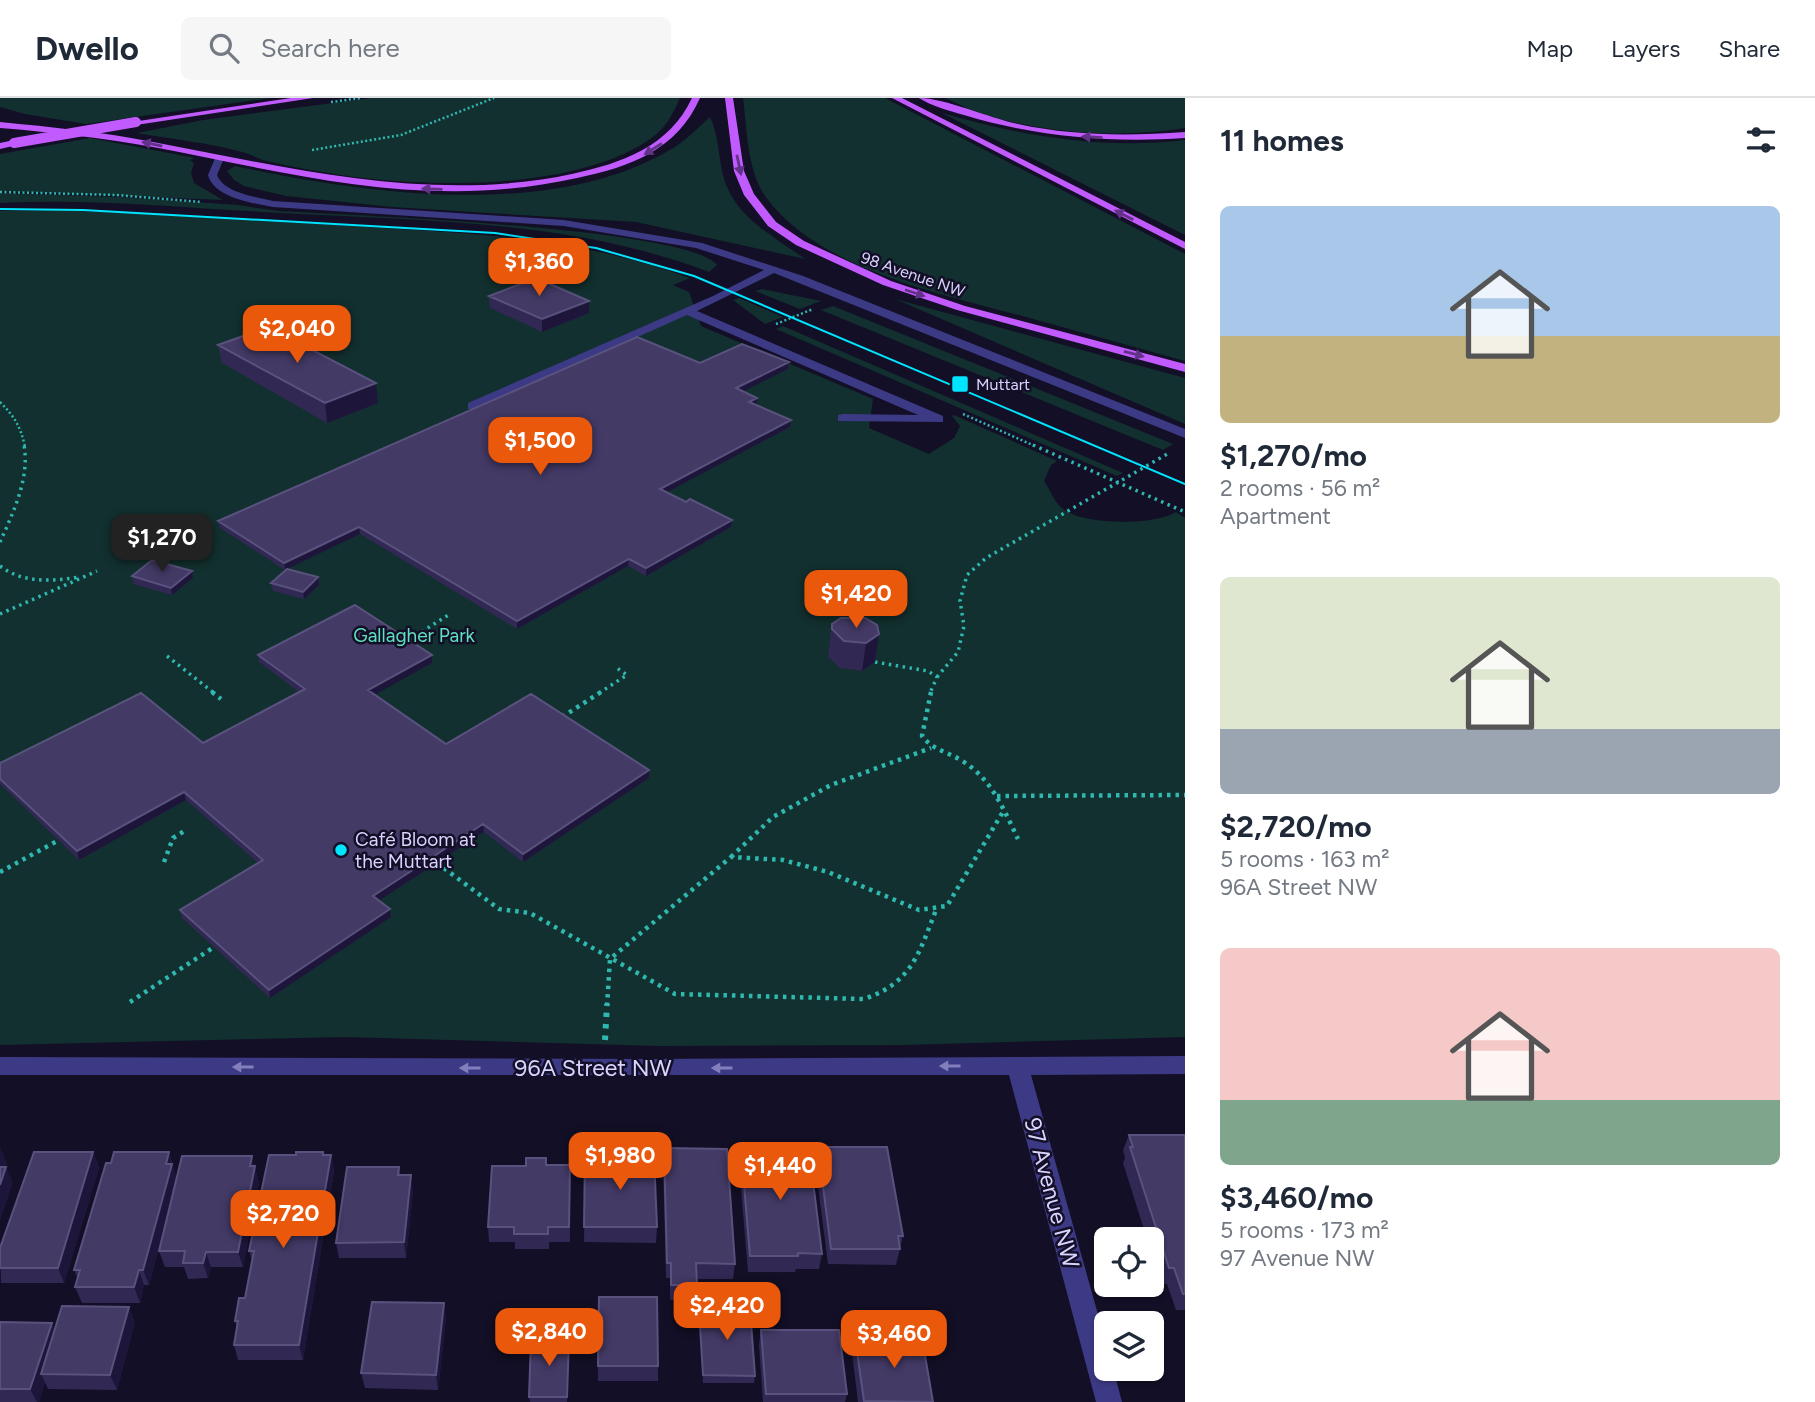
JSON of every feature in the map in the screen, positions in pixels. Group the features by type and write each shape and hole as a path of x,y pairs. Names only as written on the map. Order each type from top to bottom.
{"main road":[{"path":"0,146 136,122 309,98"},
{"path":"0,125 59,128 340,181 458,190 535,184 591,174 642,156 669,139 685,121 696,98"},
{"name":"98 Avenue NW","path":"729,98 739,172 749,195 772,224 800,243 887,284 936,300 1185,368"},
{"path":"896,98 1185,246"},
{"path":"923,98 959,112 1032,131 1126,139 1185,135"}],"street":[{"path":"219,158 213,172 214,180 232,192 259,201 589,225 684,242 775,269 1185,434"},
{"path":"472,406 775,269"},
{"path":"687,311 938,419 843,418"},
{"name":"96A Street NW","path":"0,1066 605,1068 1185,1065"},
{"name":"97 Avenue NW","path":"1018,1066 1109,1402"}],"path":[{"path":"305,150 401,135 494,98"},
{"path":"0,192 116,195 207,202"},
{"path":"774,325 821,306"},
{"path":"782,321 788,324"},
{"path":"0,402 11,411 23,431 26,458 11,515 0,541"},
{"path":"1018,839 994,788 963,762 931,748 922,736 927,700 937,677 958,652 964,626 960,601 967,575 986,558 1174,451"},
{"path":"1159,453 1166,456"},
{"path":"1128,470 1137,473"},
{"path":"0,566 20,577 39,580 61,580 97,571 0,614"},
{"path":"403,643 450,614"},
{"path":"167,656 221,699"},
{"path":"875,662 928,671 937,677"},
{"path":"558,719 627,675 617,668"},
{"path":"605,1068 610,959 731,857 773,817 831,785 931,748"},
{"path":"998,796 1185,795"},
{"path":"731,857 783,859 828,872 919,910 936,910 947,906 1004,810"},
{"path":"164,862 173,838 186,830"},
{"path":"0,872 59,841"},
{"path":"437,863 499,909 530,913 675,994 864,999 882,994 899,985 912,967 936,910"},
{"path":"130,1002 214,947"}],"green space":[{"path":"0,98 271,98 86,124 0,107"},
{"path":"371,98 680,98 658,133 622,155 585,168 502,181 416,182 341,175 276,163 217,146 137,133 203,120"},
{"path":"743,98 885,98 1185,254 1185,361 921,288 849,261 816,243 788,221 765,196 759,185 749,148"},
{"path":"945,98 1185,98 1185,128 1138,133 1066,131 989,116"},
{"path":"942,113 1062,139 1124,143 1185,140 1185,235"},
{"path":"710,117 717,138 723,175 736,202 756,224 805,259 636,222 392,207 286,196 244,186 234,180 227,171 235,166 343,185 402,192 461,195 520,193 577,185 630,169 678,145"},
{"path":"90,138 195,158 190,160 194,163 191,173 194,183 223,200 0,191 0,154"},
{"path":"0,193 120,197 582,232 645,241 692,252 717,265 709,272 605,242 498,226 140,204 0,203"},
{"name":"Gallagher Park","path":"54,210 515,238 559,244 646,264 690,278 673,285 689,292 701,326 873,399 869,428 929,454 954,438 960,426 952,416 954,415 1057,461 1051,465 1044,481 1060,506 1072,514 1119,522 1152,520 1176,512 1185,518 1185,1037 904,1045 659,1046 345,1037 0,1045 0,211"},
{"path":"762,289 821,301 800,309 755,291"},
{"path":"739,298 783,317 765,324 733,300"},
{"path":"895,299 1185,378 1185,424"},
{"path":"833,306 1173,444 1163,450 821,310"},
{"path":"783,326 1123,473 1117,476 776,329"}],"building":[{"path":"536,278 589,301 542,319 489,296"},
{"path":"268,327 376,383 325,403 218,345"},
{"path":"637,337 700,363 742,344 789,362 736,388 757,398 749,402 791,420 660,489 686,502 690,499 732,520 646,568 629,559 517,621 359,527 284,563 218,521"},
{"path":"152,560 192,571 171,588 132,576"},
{"path":"287,569 318,577 303,592 271,583"},
{"path":"355,605 432,655 368,690 446,744 531,694 649,770 523,854 483,824 373,896 390,909 269,990 180,910 263,860 184,792 77,851 0,779 0,763 141,693 203,743 305,689 258,655"},
{"path":"841,618 865,618 877,625 879,634 866,643 844,641 832,629 832,624"},
{"path":"1129,1135 1185,1135 1185,1294 1174,1268 1169,1268 1164,1252 1164,1227 1156,1227 1130,1147 1133,1147"},
{"path":"818,1147 887,1147 903,1236 898,1236 900,1249 831,1249"},
{"path":"664,1148 727,1149 735,1264 696,1263 697,1285 671,1285 671,1263 667,1263"},
{"path":"741,1149 809,1149 822,1254 750,1256"},
{"path":"34,1152 93,1152 58,1268 0,1268 0,1248"},
{"path":"114,1152 169,1152 166,1164 172,1164 143,1270 139,1270 134,1287 75,1287 80,1270 74,1270 106,1163 111,1163"},
{"path":"296,1152 323,1152 323,1155 331,1155 299,1345 234,1345 239,1298 245,1298 254,1251 249,1251 269,1155 296,1155"},
{"path":"182,1156 252,1156 250,1166 255,1166 238,1252 206,1252 203,1263 183,1263 185,1251 159,1251"},
{"path":"585,1156 654,1156 657,1227 584,1227"},
{"path":"526,1158 546,1158 546,1165 570,1165 569,1227 548,1227 548,1234 514,1234 514,1227 488,1227 492,1166 526,1166"},
{"path":"0,1167 6,1167 0,1185"},
{"path":"347,1167 399,1167 398,1175 411,1175 404,1242 336,1243"},
{"path":"599,1297 657,1297 658,1366 598,1366"},
{"path":"372,1302 444,1303 436,1375 361,1373"},
{"path":"62,1306 129,1307 110,1375 41,1374"},
{"path":"699,1309 750,1309 755,1376 703,1375"},
{"path":"0,1322 52,1323 30,1389 0,1389"},
{"path":"761,1330 839,1330 847,1394 766,1394"},
{"path":"855,1338 922,1338 933,1402 864,1401"},
{"path":"531,1339 569,1339 567,1397 529,1397"}],"tram line":[{"path":"0,209 83,210 495,233 596,248 694,276 1185,484"}],"place":[{"name":"Muttart","path":"960,384"},
{"name":"Café Bloom at the Muttart","path":"341,850"}]}
